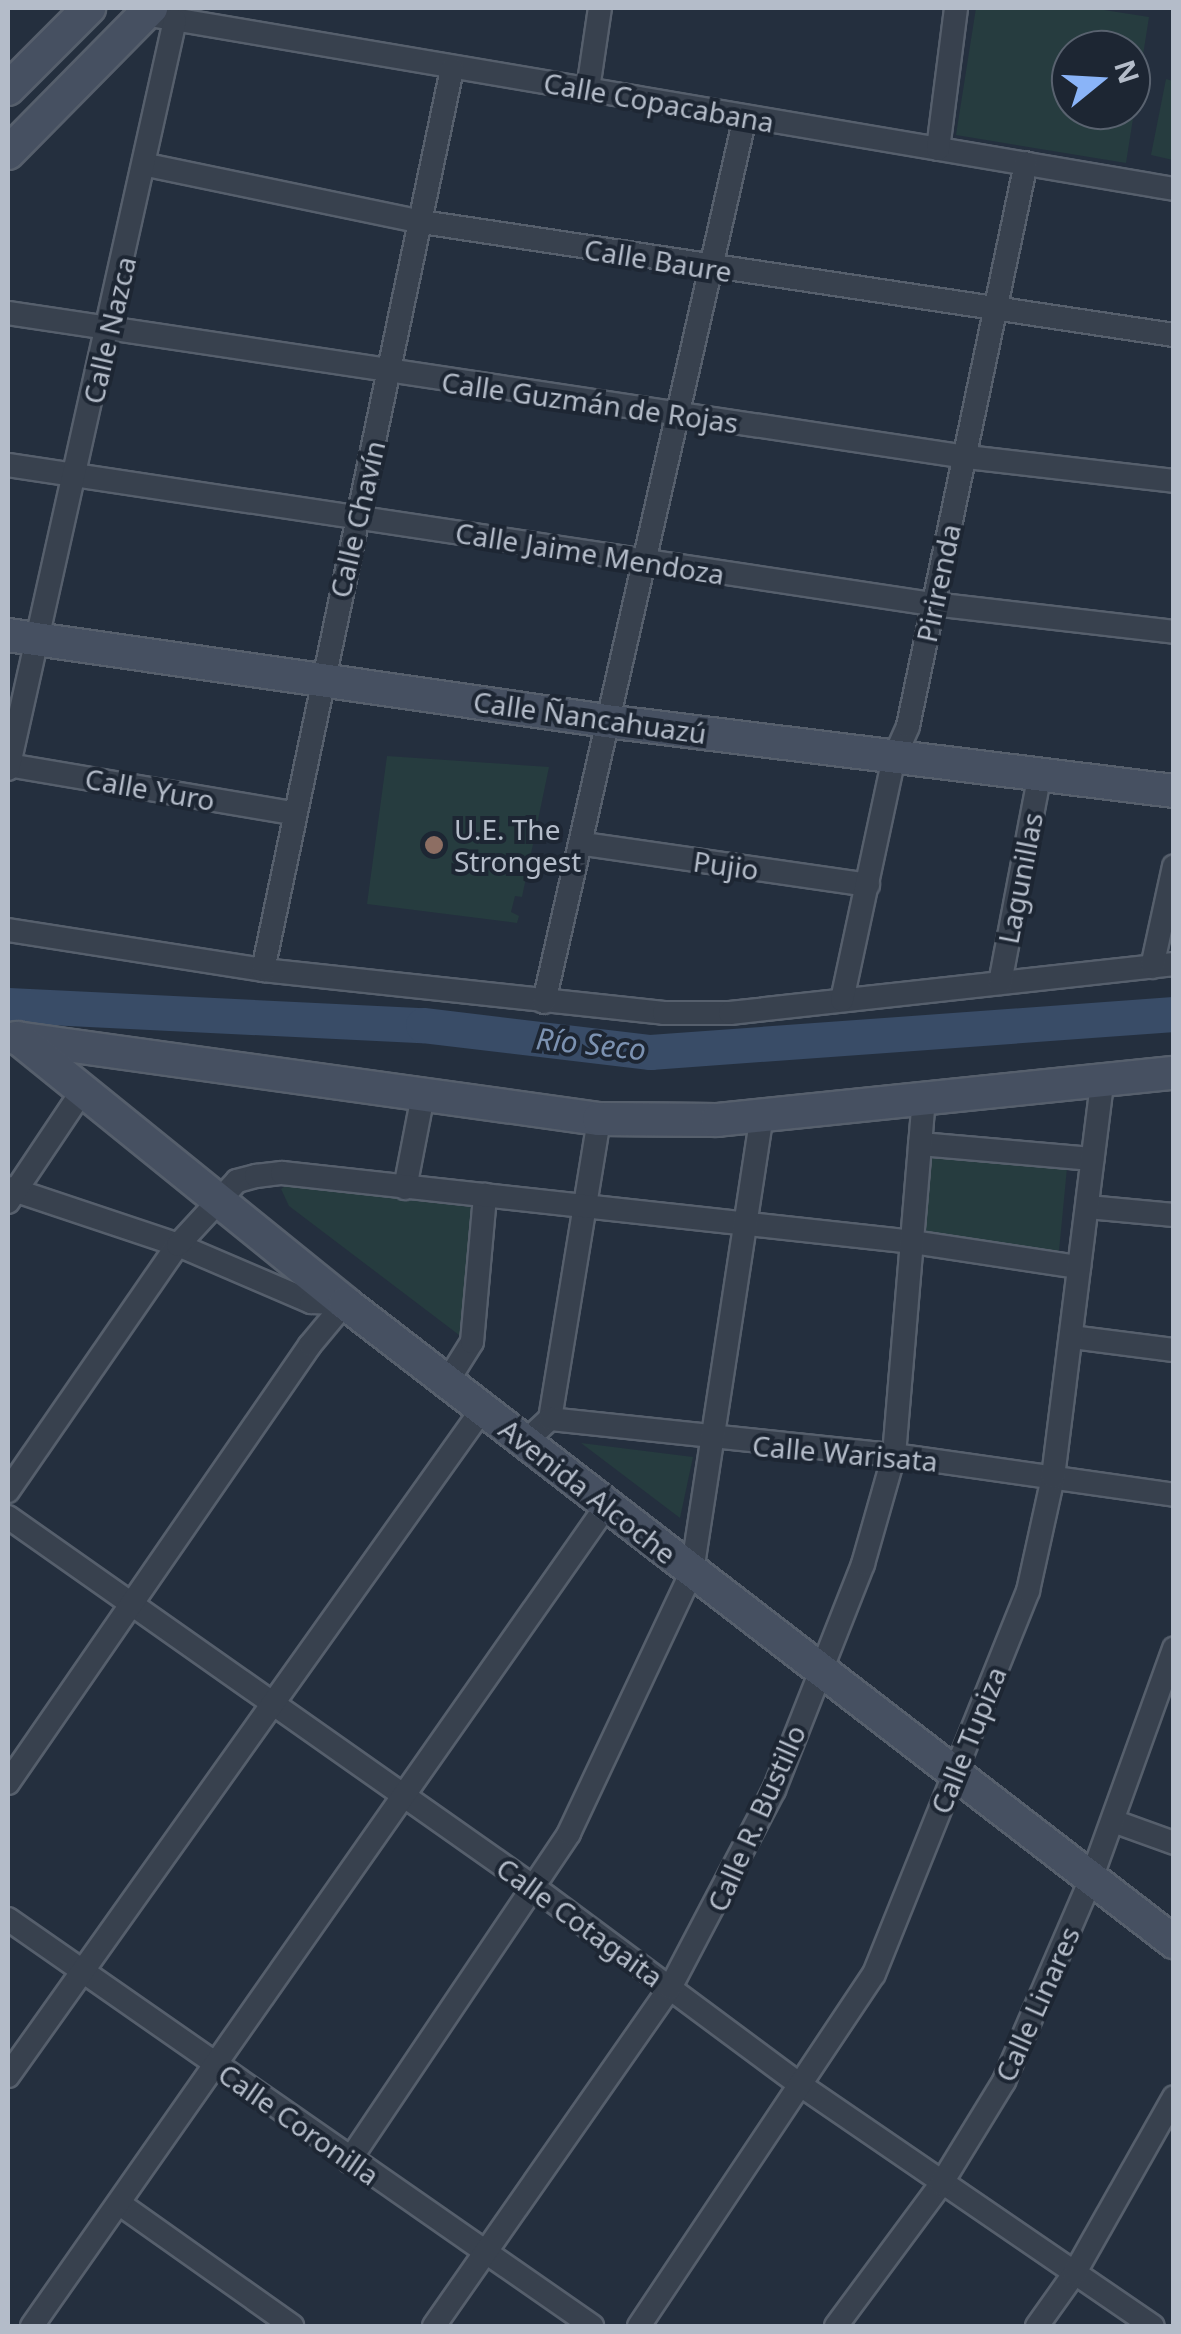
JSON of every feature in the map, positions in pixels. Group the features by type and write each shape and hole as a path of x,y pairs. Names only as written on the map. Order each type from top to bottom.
{"street":[{"path":"8,90 89,8"},
{"path":"588,89 600,8"},
{"path":"938,148 956,8"},
{"path":"8,152 157,14"},
{"name":"Calle Copacabana","path":"157,14 452,68 1174,189"},
{"name":"Calle Nazca","path":"8,766 23,637 77,473 146,166 157,14"},
{"name":"Calle Chavín","path":"262,970 292,813 390,373 452,68"},
{"path":"544,1002 584,844 641,561 745,116"},
{"name":"Pirirenda","path":"842,1000 894,758 908,726 998,312 1026,163"},
{"name":"Calle Baure","path":"146,166 422,222 998,312 1174,335"},
{"name":"Calle Guzmán de Rojas","path":"8,313 967,457 1174,481"},
{"name":"Calle Jaime Mendoza","path":"8,465 933,604 1174,632"},
{"name":"Calle Ñancahuazú","path":"23,637 606,721 1174,791"},
{"name":"Calle Yuro","path":"8,766 292,813"},
{"name":"Lagunillas","path":"1000,983 1040,773"},
{"name":"Pujio","path":"584,844 868,885"},
{"path":"8,930 262,970 544,1002 730,1013 1163,966 1174,866"},
{"path":"13,1037 599,1118 762,1115 1174,1073"},
{"name":"Avenida Alcoche","path":"13,1037 346,1303 692,1572 821,1664 954,1774 1174,1942"},
{"name":"Calle Tupiza","path":"639,2326 874,1974 1028,1590 1053,1477 1102,1081"},
{"path":"81,1093 10,1194 178,1245 311,1302 346,1303"},
{"path":"404,1188 423,1094"},
{"name":"Calle R. Bustillo","path":"434,2326 670,1988 774,1790 863,1564 894,1455 924,1098"},
{"path":"349,2160 536,1888 598,1782 692,1572 762,1115"},
{"path":"525,1442 550,1419 599,1118"},
{"path":"920,1144 1092,1159"},
{"path":"8,1491 178,1245 237,1181 282,1173 746,1227 913,1242 1080,1267"},
{"path":"448,1382 472,1342 485,1196"},
{"path":"1088,1207 1174,1215"},
{"path":"8,1783 346,1303"},
{"path":"1072,1337 1174,1350"},
{"path":"8,2076 483,1408"},
{"name":"Calle Warisata","path":"550,1419 714,1441 894,1455 1174,1495"},
{"path":"32,2326 607,1505"},
{"name":"Calle Cotagaita","path":"8,1516 536,1888 802,2086 1153,2326"},
{"name":"Calle Linares","path":"836,2326 941,2184 1004,2081 1091,1879 1174,1648"},
{"path":"1112,1821 1174,1843"},
{"name":"Calle Coronilla","path":"8,1920 592,2326"},
{"path":"1037,2326 1074,2274 1174,2098"},
{"path":"120,2204 292,2326"}],"green space":[{"path":"976,8 1091,8 1149,17 1147,30 1051,30 1051,130 1131,130 1126,163 956,135"},
{"path":"1166,79 1173,81 1173,160 1151,155"},
{"path":"387,756 549,767 522,897 515,896 511,912 519,916 517,923 367,904"},
{"path":"927,1152 1067,1168 1059,1251 918,1235"},
{"path":"287,1185 478,1208 463,1338 289,1206 281,1189"},
{"path":"581,1443 693,1457 680,1518"}],"waterway":[{"name":"Río Seco","path":"8,1005 423,1025 650,1052 1174,1014"}],"place":[{"name":"U.E. The Strongest","path":"434,845"}]}
